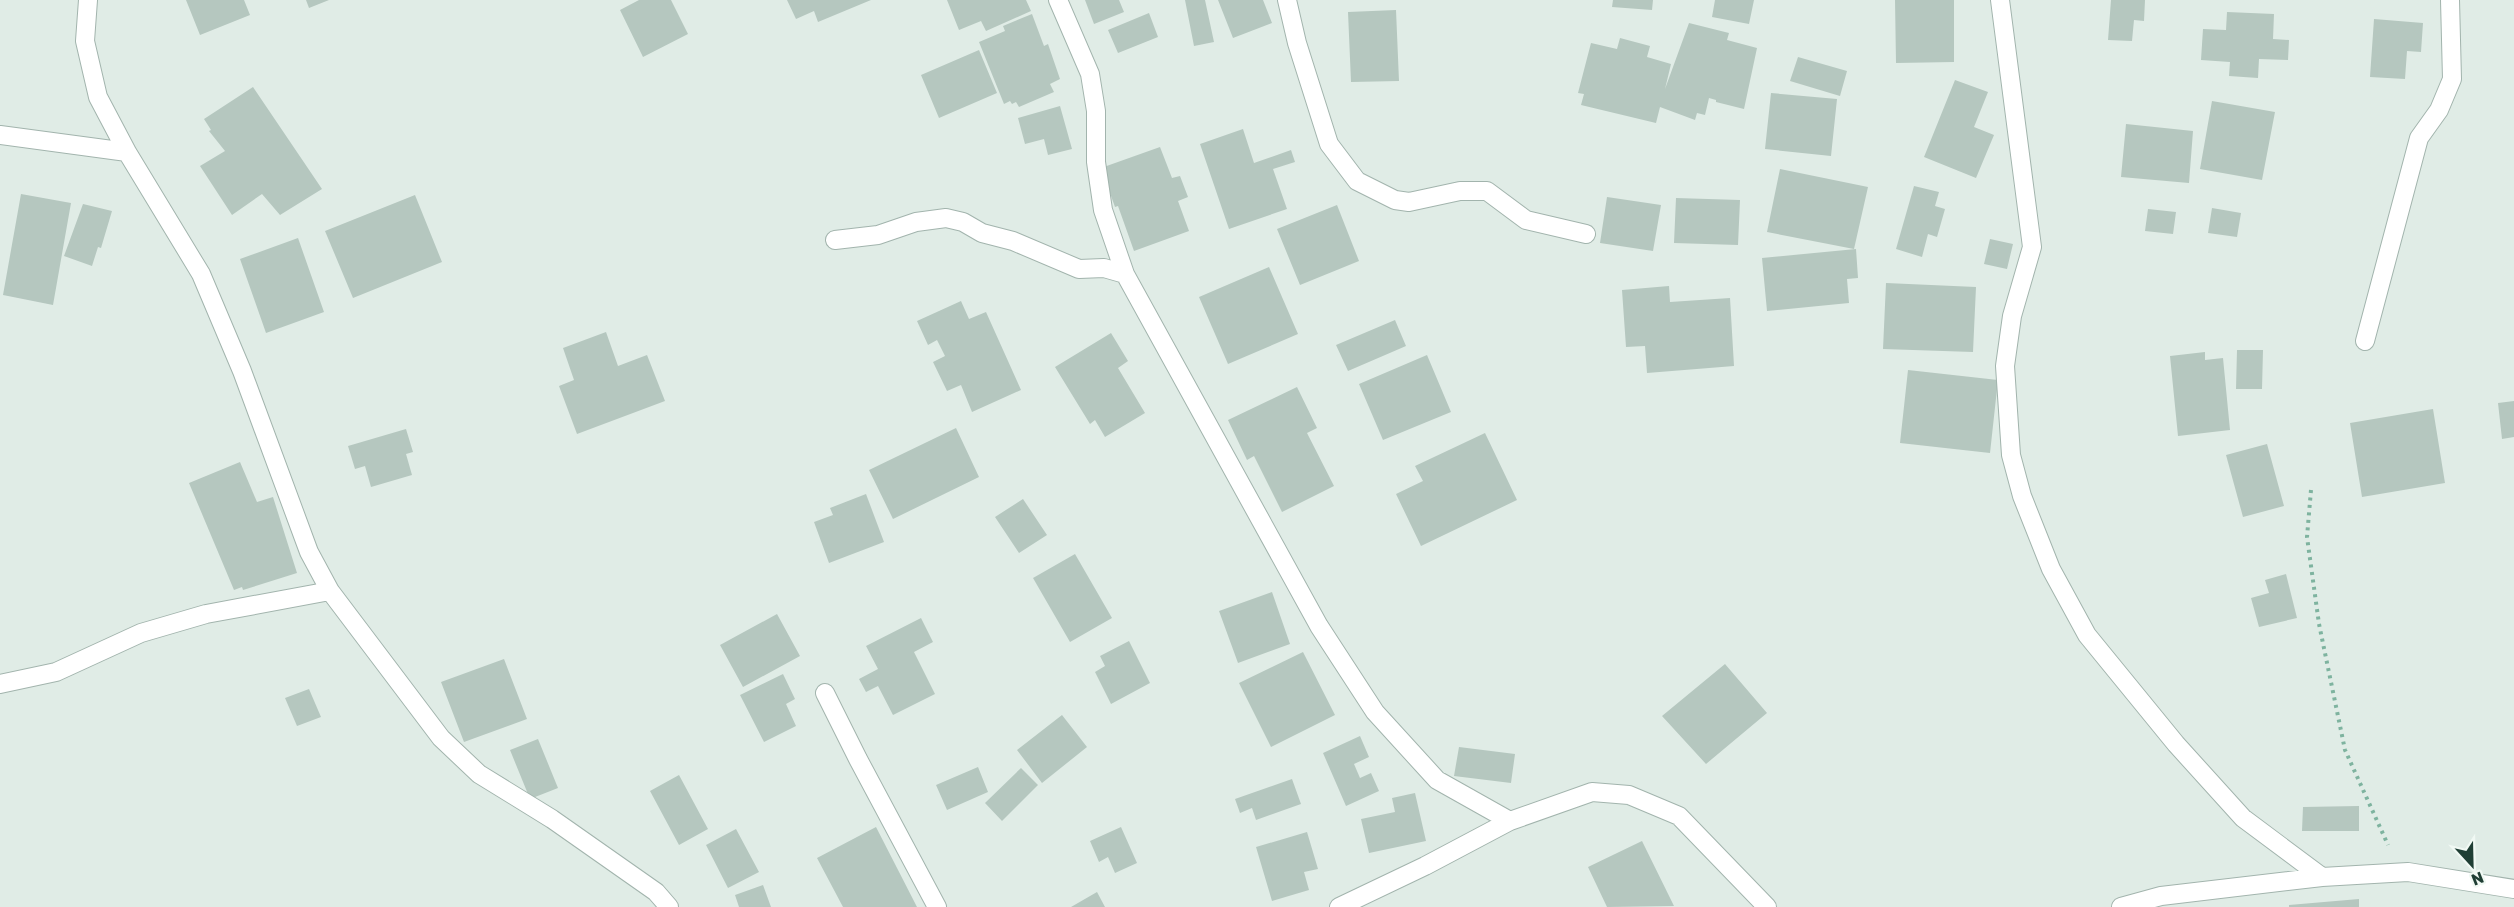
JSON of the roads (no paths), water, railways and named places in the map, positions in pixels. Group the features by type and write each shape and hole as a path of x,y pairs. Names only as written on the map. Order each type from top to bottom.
{"street":[{"path":"88,0 85,41 98,97 127,152 201,274 242,370 309,552 330,591 441,738 480,774 552,819 656,892 669,907"},
{"path":"1058,0 1089,74 1096,111 1096,162 1103,210 1125,274 1319,626 1375,712 1437,780 1510,821"},
{"path":"1287,0 1297,43 1329,144 1357,181 1395,200 1409,202 1460,191 1487,191 1526,220 1586,234"},
{"path":"2000,0 2032,247 2012,316 2006,366 2011,455 2022,496 2051,569 2087,635 2176,744 2243,818 2322,877"},
{"path":"2365,341 2419,138 2439,110 2452,79 2451,0"},
{"path":"0,135 127,152"},
{"path":"835,240 878,235 916,222 946,218 963,222 982,233 1013,241 1079,269 1104,268 1125,274"},
{"path":"0,684 56,672 141,633 195,617 330,591"},
{"path":"825,693 937,907"},
{"path":"1339,907 1425,866 1510,821 1592,792 1629,795 1679,816 1767,907"},
{"path":"2121,907 2161,896 2322,877 2408,872 2514,889"}]}
